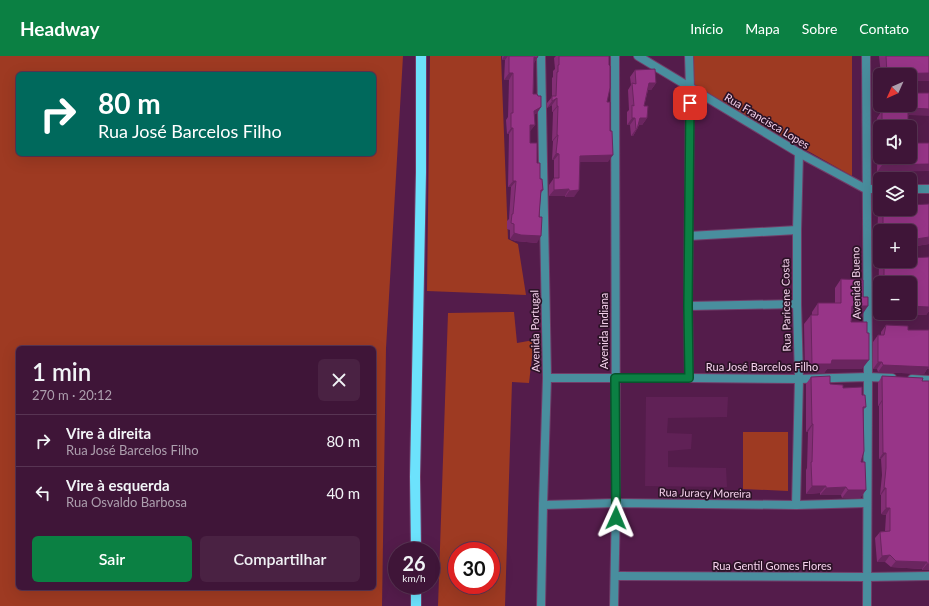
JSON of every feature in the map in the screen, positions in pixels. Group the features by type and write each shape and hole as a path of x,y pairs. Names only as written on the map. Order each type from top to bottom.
{"main road":[{"path":"416,542 415,477 421,172 421,56"},
{"path":"416,594 416,606"}],"street":[{"name":"Avenida Portugal","path":"541,606 547,378 542,56"},
{"name":"Avenida Indiana","path":"614,606 616,504 615,56"},
{"name":"Rua Francisca Lopes","path":"638,56 799,153 866,189"},
{"path":"689,56 689,378"},
{"name":"Avenida Bueno","path":"866,56 868,377 866,503 867,606"},
{"name":"Rua Paricene Costa","path":"796,505 799,379 797,230 799,153"},
{"path":"866,189 873,189"},
{"path":"917,189 929,189"},
{"path":"689,236 797,230"},
{"path":"688,306 797,304"},
{"name":"Rua José Barcelos Filho","path":"547,378 799,379 868,377 929,380"},
{"name":"Rua Juracy Moreira","path":"543,505 796,505 866,503"},
{"name":"Rua Gentil Gomes Flores","path":"615,576 929,576"}],"shaded area":[{"path":"0,56 403,56 386,348 382,606 0,606"},
{"path":"430,56 501,56 508,239 518,244 526,295 427,291"},
{"path":"691,56 852,56 852,176 695,87 691,78"},
{"path":"514,312 517,343 534,340 529,383 512,382 505,606 438,606 438,594 440,594 440,547 448,313"},
{"path":"646,397 728,397 727,417 668,418 667,433 692,434 691,449 668,451 668,467 726,468 727,487 645,486"},
{"path":"743,432 788,432 788,491 743,489"}],"building":[{"path":"509,56 538,56 537,58 534,57 533,94 541,96 541,107 534,111 535,125 530,125 530,143 537,143 537,163 540,163 540,179 542,179 543,190 541,190 539,217 542,217 541,236 521,235 514,233 514,224 511,223 516,181 513,181 513,128 511,128 511,113 513,113 513,73 509,73"},
{"path":"559,56 609,56 610,88 607,102 610,102 610,131 612,131 613,155 580,156 579,190 554,190 554,178 559,178 559,154 556,153 558,135 558,106 557,98 552,101 552,96 556,96"},
{"path":"886,56 929,56 929,73 917,73 917,68 887,68"},
{"path":"655,69 656,83 649,83 644,106 648,106 647,118 640,118 636,129 635,118 632,118 632,105 634,106 632,83 636,84 635,70"},
{"path":"917,93 929,93 929,109 917,108"},
{"path":"882,112 908,112 908,120 882,120"},
{"path":"917,143 929,143 929,164 882,165 917,164"},
{"path":"929,204 929,237 917,239 917,224 883,224 883,216 917,216 917,205"},
{"path":"929,257 929,307 917,306 917,276 884,276 884,268 917,268 917,258"},
{"path":"841,279 863,280 863,297 868,297 868,306 852,306 851,322 867,322 867,333 869,333 869,360 832,360 831,364 812,364 811,315 818,315 818,303 841,303"},
{"path":"886,325 908,326 908,330 929,330 929,367 883,365 882,362 878,362 878,335 884,335"},
{"path":"830,376 830,384 843,385 843,388 862,387 862,395 865,395 866,407 863,407 864,451 861,462 865,462 866,490 848,490 846,487 826,488 826,486 812,486 811,462 813,424 811,377"},
{"path":"882,376 923,378 922,381 929,381 929,564 927,564 927,562 896,561 890,555 882,556 880,532 890,531 890,508 886,508 886,488 884,488 886,453 883,453"}],"route":[{"path":"616,518 615,378 689,378 688,306 690,103"}]}
